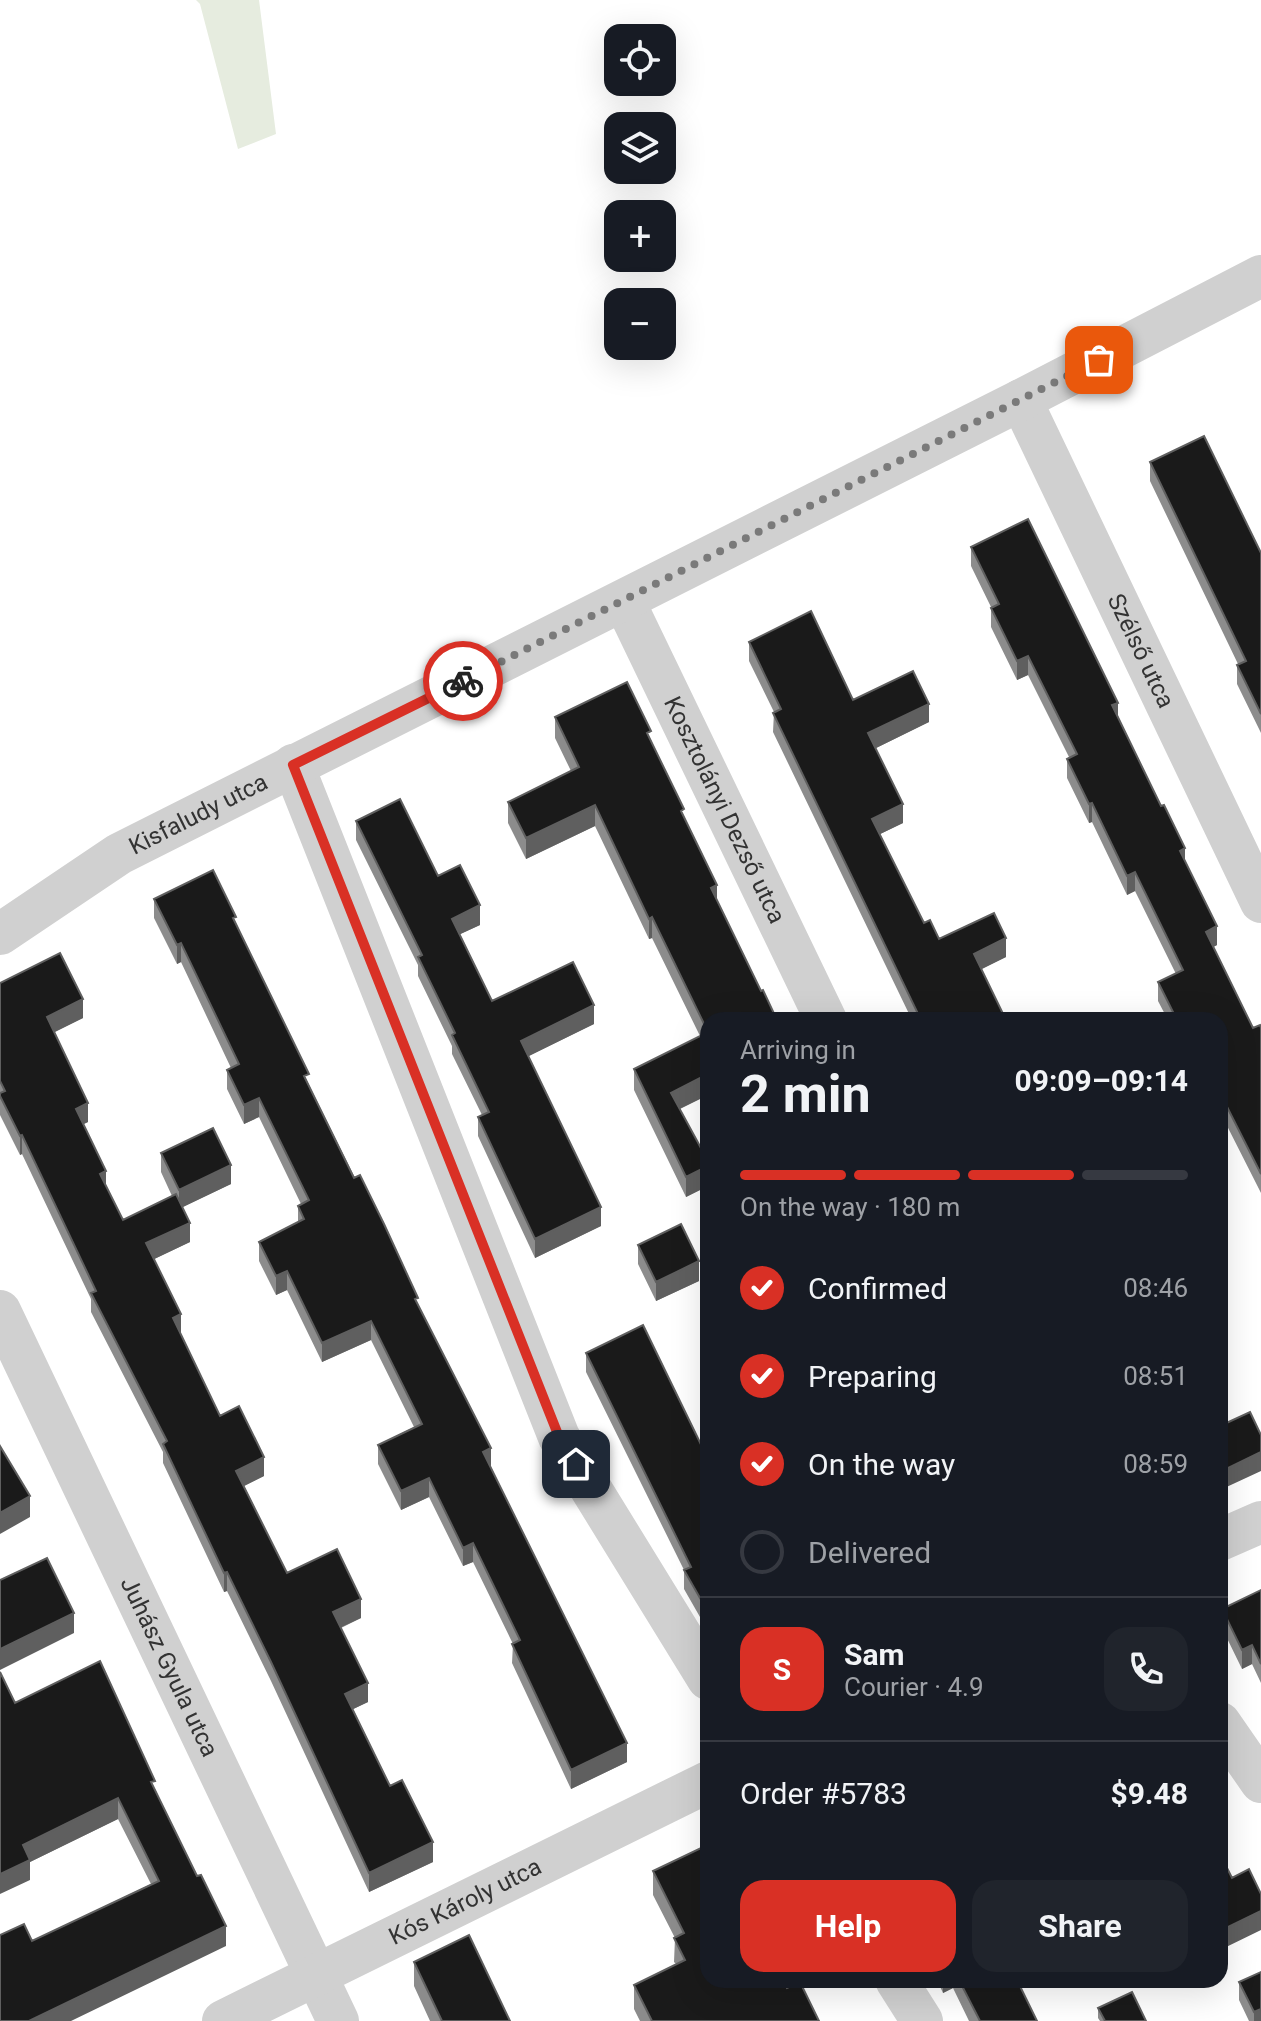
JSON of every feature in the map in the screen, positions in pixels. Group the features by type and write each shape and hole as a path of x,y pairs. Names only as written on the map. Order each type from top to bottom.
{"street":[{"name":"Kisfaludy utca","path":"0,934 119,854 1258,284"},
{"name":"Szélső utca","path":"1021,400 1261,902"},
{"name":"Kosztolányi Dezső utca","path":"624,601 822,1012"},
{"path":"293,765 559,1437 700,1666"},
{"name":"Juhász Gyula utca","path":"0,1311 338,2021"},
{"path":"1228,1536 1261,1522"},
{"path":"1228,1735 1261,1782"},
{"name":"Kós Károly utca","path":"223,2021 700,1786"},
{"path":"901,1988 922,2021"}],"shaded area":[{"path":"196,0 259,0 276,134 238,149 200,4"}],"building":[{"path":"1204,436 1261,553 1261,714 1237,665 1246,661 1150,462"},
{"path":"1028,519 1118,703 1112,705 1185,848 1180,851 1217,926 1206,932 1253,1028 1260,1025 1261,1028 1261,1174 1228,1109 1228,1012 1173,1012 1158,982 1183,970 1135,872 1127,876 1092,803 1089,804 1067,759 1077,754 1028,656 1017,661 991,608 999,604 971,547"},
{"path":"811,611 853,700 913,671 929,704 868,733 903,804 872,819 924,923 930,920 939,939 994,913 1006,938 974,954 1002,1012 917,1012 773,713 781,709 749,642"},
{"path":"627,682 651,731 647,733 684,809 681,811 717,885 711,888 773,1012 700,1012 700,1016 652,917 649,919 595,805 526,838 508,802 579,767 555,717"},
{"path":"400,799 438,876 460,865 480,905 452,919 492,1001 573,962 594,1005 521,1041 601,1207 535,1239 478,1117 489,1112 418,957 422,955 356,821"},
{"path":"213,870 309,1074 304,1076 354,1178 360,1175 384,1224 418,1298 415,1299 491,1448 483,1452 627,1743 571,1770 512,1644 520,1640 473,1543 463,1548 429,1478 401,1491 378,1445 422,1424 371,1321 322,1343 287,1271 276,1276 259,1242 304,1219 298,1206 309,1200 259,1098 244,1105 227,1070 239,1064 181,943 177,945 154,899"},
{"path":"60,953 83,999 47,1017 88,1103 76,1109 106,1171 100,1174 123,1220 176,1194 190,1223 146,1243 181,1314 173,1318 220,1416 239,1406 264,1457 236,1471 287,1573 337,1549 361,1599 333,1612 368,1683 345,1694 390,1786 402,1780 433,1842 369,1873 271,1662 227,1572 224,1573 163,1444 167,1441 91,1293 96,1291 22,1135 0,1096 5,1091 0,1081 0,983"},
{"path":"700,1036 700,1078 671,1093 700,1146 700,1170 686,1177 634,1069"},
{"path":"213,1128 231,1165 179,1190 161,1153"},
{"path":"681,1224 699,1261 656,1282 638,1245"},
{"path":"643,1325 700,1443 700,1598 684,1570 691,1567 586,1353"},
{"path":"1250,1412 1261,1435 1261,1452 1228,1468 1228,1422"},
{"path":"0,1446 30,1496 0,1513"},
{"path":"47,1558 74,1613 0,1649 0,1580"},
{"path":"1261,1590 1261,1664 1252,1645 1242,1650 1228,1621 1228,1606"},
{"path":"100,1661 155,1781 151,1782 197,1876 201,1875 226,1926 29,2021 0,2021 0,1935 24,1924 32,1941 159,1881 118,1798 23,1845 30,1860 0,1874 0,1672 15,1703"},
{"path":"700,1848 700,1988 803,1988 819,2021 652,2021 634,1985 685,1960 674,1938 684,1933 653,1871"},
{"path":"1249,1869 1261,1894 1261,1911 1228,1927 1228,1870 1232,1878"},
{"path":"469,1935 510,2021 442,2021 414,1962"},
{"path":"1261,1972 1261,2009 1254,2012 1239,1982"},
{"path":"963,1988 1021,1988 1037,2021 980,2021"},
{"path":"1132,1992 1146,2021 1105,2021 1098,2008"}],"way so far":[{"path":"463,681 1099,360"}],"route":[{"path":"463,681 293,765 559,1437 576,1464"}]}
